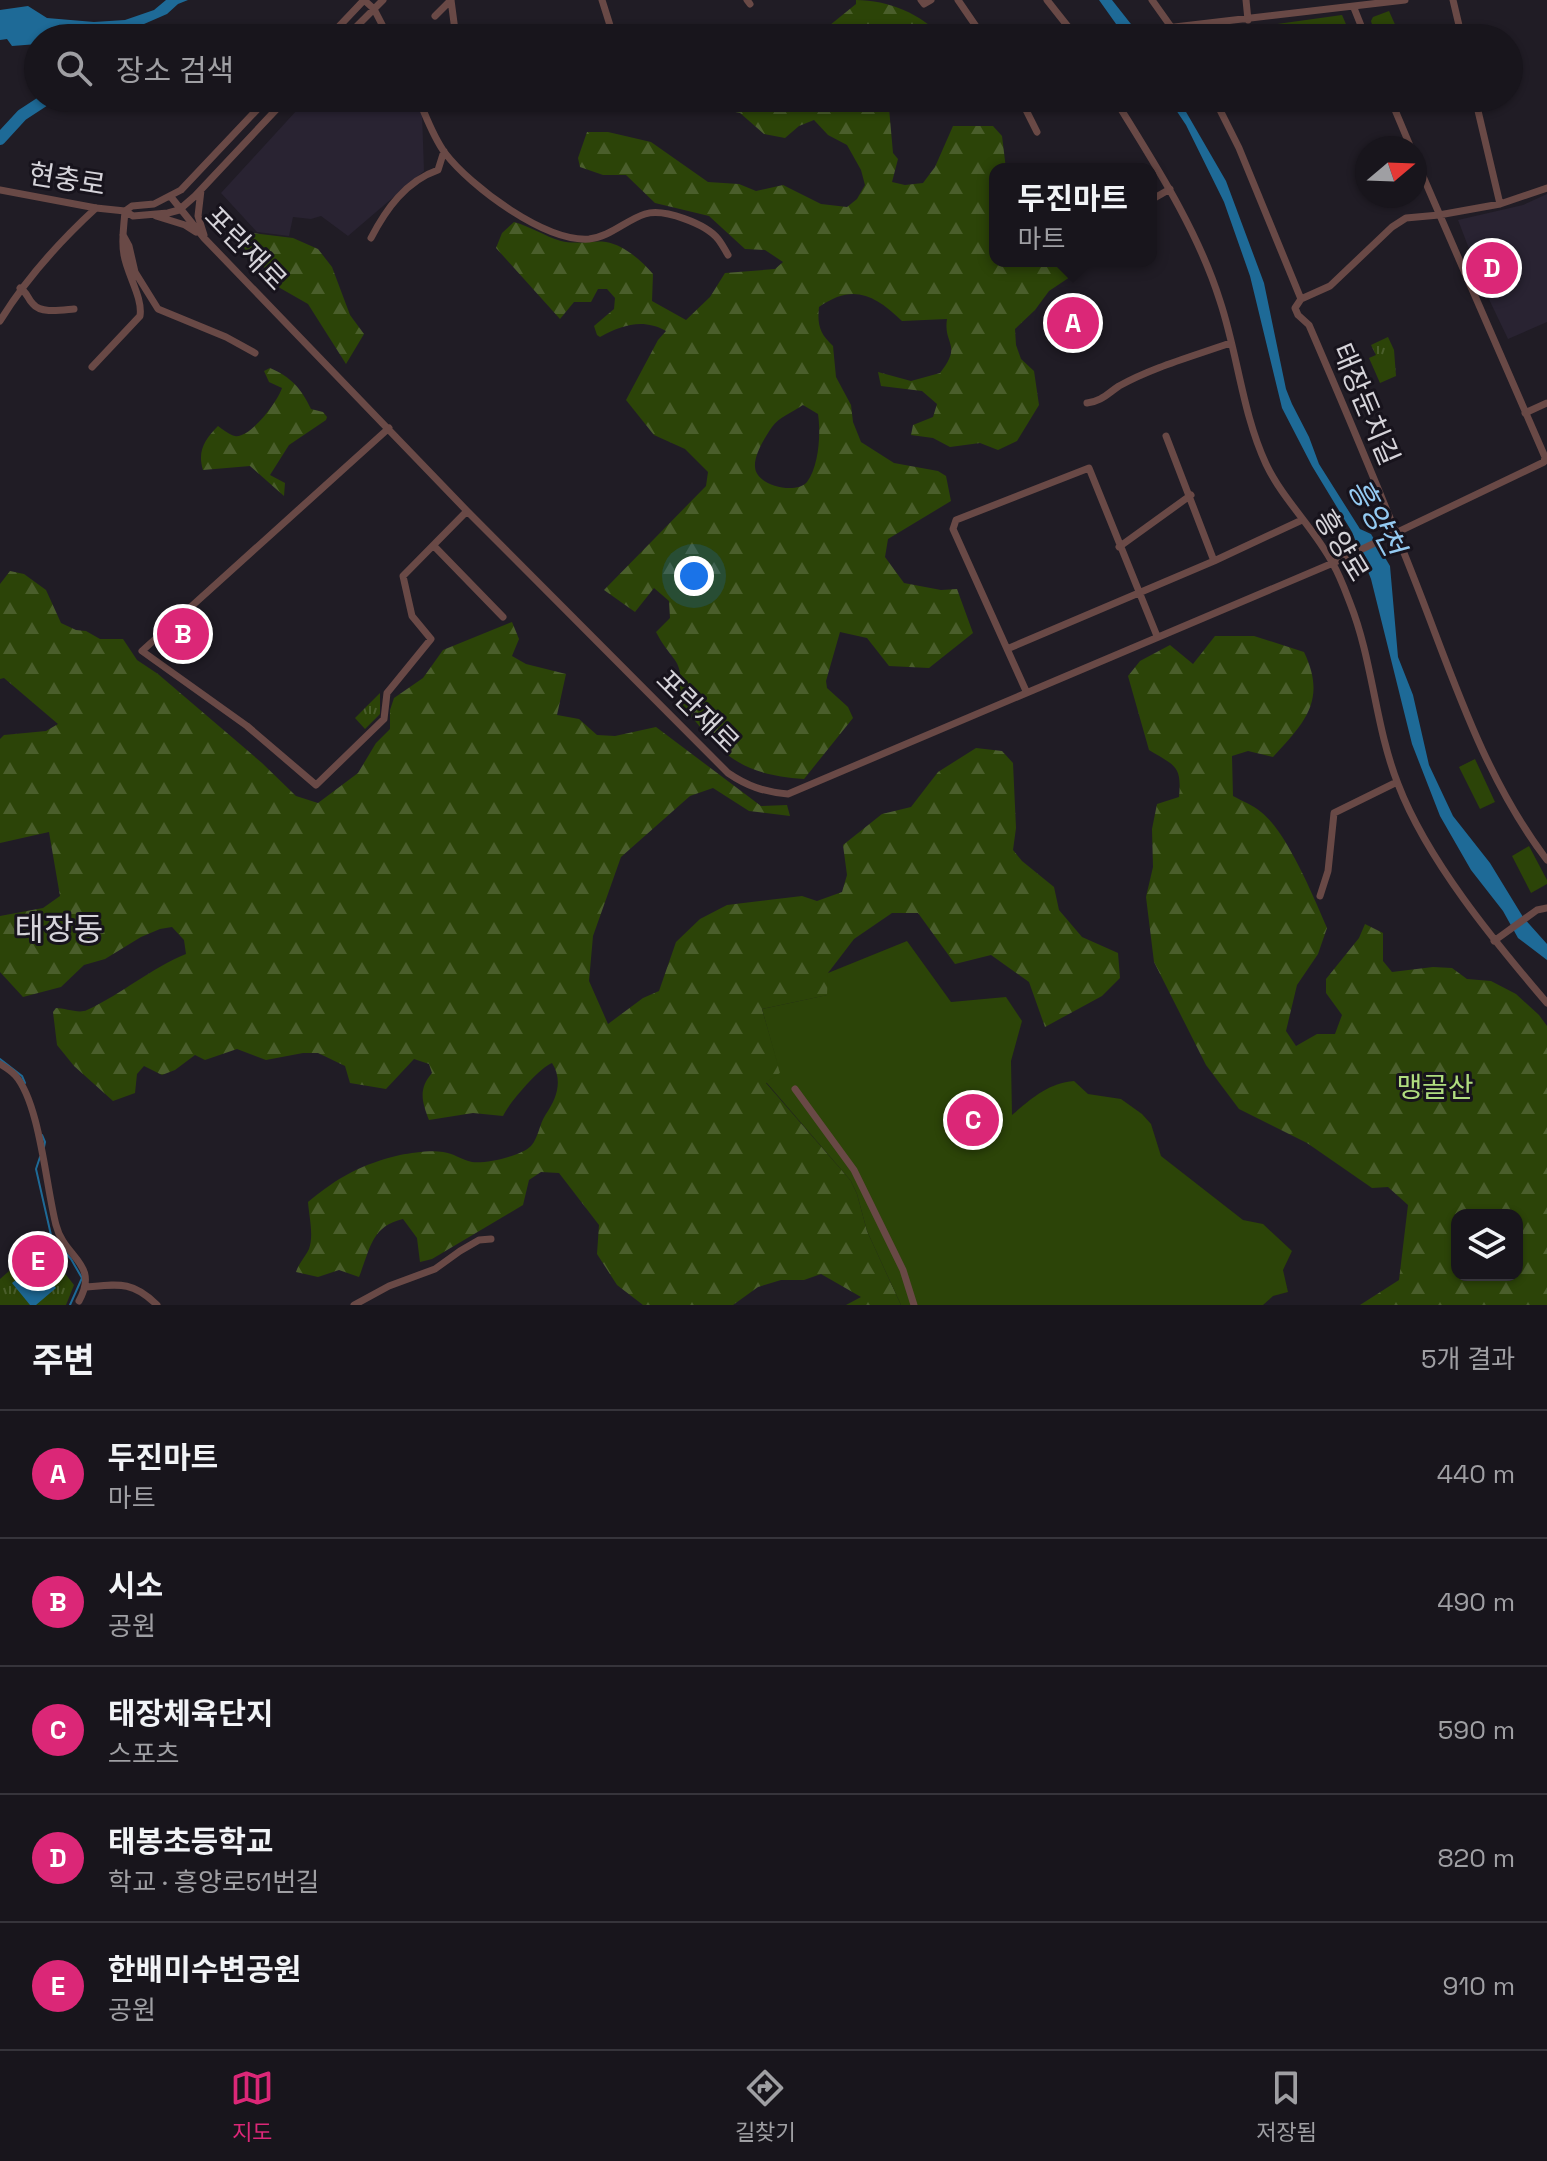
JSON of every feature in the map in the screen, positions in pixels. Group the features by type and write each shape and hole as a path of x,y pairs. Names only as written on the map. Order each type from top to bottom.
{"street":[{"path":"341,24 364,0 374,9 382,24"},
{"path":"359,24 383,0"},
{"path":"435,16 451,0"},
{"path":"451,0 454,24"},
{"path":"602,0 610,24"},
{"path":"958,0 974,24"},
{"path":"1047,0 1067,24"},
{"path":"1152,0 1165,24"},
{"path":"1246,0 1248,20"},
{"path":"1212,24 1405,0"},
{"path":"1453,0 1459,24"},
{"path":"1350,5 1359,24"},
{"name":"현충로","path":"92,367 140,316 141,309 121,244 125,211 132,206 154,204 171,197 192,180 255,112"},
{"name":"현충로","path":"0,190 125,211 133,216 154,216 179,210 274,112"},
{"path":"425,112 444,151 462,172 515,215 566,236 590,239 621,228 645,214 665,212 717,237 728,255"},
{"path":"1027,112 1037,132"},
{"name":"흥양로","path":"1123,112 1154,163"},
{"name":"태장둔치길","path":"1221,112 1301,299 1295,308 1309,325 1396,532 1482,752 1527,834 1547,860"},
{"path":"1396,112 1406,136"},
{"path":"1478,112 1500,204"},
{"path":"371,238 386,209 421,176 438,170 444,151"},
{"name":"흥양로","path":"1157,168 1170,189 1221,301 1249,419 1267,465 1333,563 1352,606 1397,782 1410,812 1494,941 1547,1003"},
{"path":"1427,186 1525,413 1547,403"},
{"path":"1301,299 1330,286 1392,227 1406,218 1500,204 1547,188"},
{"path":"1157,197 1170,189"},
{"path":"201,190 198,216 204,238"},
{"name":"포란재로","path":"171,197 204,238 467,511 728,773 745,785 769,793 788,794 1333,563 1544,462 1545,457 1525,413"},
{"path":"0,321 20,288 59,242 96,208"},
{"path":"154,216 185,225 204,238"},
{"path":"123,235 135,272 158,309 226,337 255,353"},
{"path":"20,288 28,293 33,305 43,310 74,309"},
{"path":"1087,403 1102,401 1119,387 1230,343"},
{"path":"389,428 142,651 247,726 316,785 384,719 387,693 431,639 412,616 403,576 467,511"},
{"path":"1166,436 1214,561"},
{"path":"1026,691 953,529 956,520 1089,468 1157,636"},
{"path":"1119,547 1191,495"},
{"path":"1007,649 1302,520"},
{"path":"434,546 503,617"},
{"path":"1320,896 1328,871 1334,813 1397,782"},
{"path":"1494,941 1537,910 1547,908"},
{"path":"0,1064 14,1074 31,1104 58,1236 86,1271 87,1287 79,1301"},
{"path":"795,1089 854,1170 903,1270 914,1305"},
{"path":"354,1305 389,1286 435,1269 479,1240 491,1239"},
{"path":"87,1287 127,1284 145,1293 157,1305"}],"shaded area":[{"path":"295,112 422,113 424,171 348,236 321,216 311,219 293,217 289,236 257,232 221,193"},
{"path":"1547,194 1547,322 1508,339 1486,293 1458,220 1523,205"}],"green space":[{"path":"856,0 892,6 928,24 831,24 856,4"},
{"path":"1389,11 1395,24 1372,24 1373,17"},
{"path":"1342,15 1346,24 1277,24"},
{"path":"735,112 889,112 893,153 898,159 892,182 905,185 923,183 935,167 953,126 993,126 1002,136 1005,163 989,163 989,267 1078,267 1073,275 1049,291 1015,329 1021,359 1034,371 1039,405 1017,441 998,450 980,443 950,447 933,438 911,435 913,425 933,417 937,404 922,391 881,386 878,372 911,381 940,373 951,350 947,319 902,321 873,299 853,294 843,295 819,307 820,329 833,346 836,377 851,405 853,422 861,442 894,463 938,471 946,476 951,501 888,539 885,557 904,583 941,590 957,589 973,633 929,668 889,666 867,638 840,632 826,681 827,688 848,707 853,718 804,779 761,772 745,766 718,747 678,700 679,668 656,632 670,618 669,601 654,588 635,612 604,590 706,486 708,472 685,449 654,435 626,400 658,340 666,331 641,324 624,326 600,337 597,335 594,326 614,309 615,298 607,289 598,289 591,302 574,302 560,319 496,248 502,233 514,222 561,241 619,246 653,274 652,301 686,320 710,297 725,273 775,269 783,262 765,250 745,249 709,216 655,203 626,175 603,175 580,167 578,158 587,132 608,132 651,142 708,182 739,184 756,191 783,185 821,204 847,207 857,199 865,185 861,170 847,145 828,135 814,120 799,126 785,138 764,134","holes":["803,405 818,414 814,467 802,486 786,488 769,484 757,474 756,457 763,441 782,417"]},
{"path":"253,233 293,238 318,249 332,267 350,315 364,334 346,364 308,304 280,288 260,262 248,256 242,243"},
{"path":"1388,337 1394,350 1396,376 1380,383 1369,358 1376,355 1371,345"},
{"path":"270,368 295,384 311,409 323,412 327,417 289,445 270,475 285,483 284,496 250,466 203,470 201,463 203,446 218,426 235,436 241,435 255,426 269,410 282,388 269,382 264,371"},
{"path":"10,571 24,574 46,590 61,623 100,639 123,639 137,660 158,674 296,796 318,803 358,773 376,743 390,729 390,710 394,698 423,678 443,650 512,622 519,639 512,656 526,664 566,674 557,715 579,719 597,735 615,736 656,727 761,806 787,805 790,816 749,811 713,788 690,796 621,857 593,936 589,981 608,1024 643,998 659,991 676,942 700,919 727,905 802,896 817,901 842,892 847,875 843,845 882,814 911,807 938,772 976,748 1002,751 1013,763 1016,828 1013,850 1054,887 1059,910 1082,937 1118,953 1120,978 1102,996 1045,1027 1029,982 991,955 955,964 918,913 892,913 854,939 828,973 828,995 762,1009 781,1074 766,1083 851,1181 867,1231 901,1305 846,1305 861,1297 821,1274 804,1280 781,1280 758,1287 733,1305 643,1305 617,1285 597,1254 599,1225 559,1173 541,1172 529,1180 523,1205 432,1259 420,1262 417,1238 403,1219 392,1222 378,1233 359,1277 339,1270 318,1277 296,1272 310,1244 308,1202 319,1193 362,1167 400,1155 438,1151 468,1161 486,1162 526,1150 534,1142 556,1095 558,1082 555,1069 552,1063 540,1072 503,1116 473,1113 429,1120 423,1096 432,1073 429,1064 414,1059 386,1089 350,1083 345,1066 318,1053 266,1060 237,1049 205,1060 195,1055 175,1070 162,1075 144,1066 137,1074 135,1093 113,1101 74,1066 57,1045 53,1012 56,1008 87,1010 186,954 184,940 172,927 141,937 105,959 84,965 61,987 23,997 0,972 0,916 43,908 60,896 49,832 0,843 0,739 4,735 46,731 58,724 4,678 0,679 0,584"},
{"name":"맹골산","path":"1215,636 1254,636 1304,652 1311,669 1313,697 1309,709 1273,757 1248,751 1232,756 1233,796 1271,821 1299,866 1327,928 1318,954 1297,985 1286,1031 1296,1046 1317,1034 1335,1034 1342,1015 1326,993 1326,979 1359,938 1365,924 1383,933 1383,961 1392,972 1452,968 1467,979 1491,981 1516,994 1547,1026 1547,1305 1360,1305 1399,1280 1408,1205 1388,1187 1372,1188 1307,1143 1239,1109 1206,1065 1154,962 1146,897 1153,867 1152,829 1157,804 1179,797 1179,778 1171,763 1149,750 1128,676 1140,661 1170,645 1193,664"},
{"path":"380,693 380,714 365,729 355,718"},
{"path":"1475,759 1495,802 1480,809 1459,767"},
{"path":"1529,846 1547,880 1547,884 1531,893 1512,856"},
{"path":"907,941 951,1002 1006,997 1022,1021 1011,1061 1012,1115 1048,1088 1065,1082 1074,1081 1088,1094 1121,1099 1151,1124 1161,1156 1243,1220 1263,1224 1292,1251 1283,1270 1288,1292 1273,1296 1263,1305 901,1305 867,1231 851,1181 766,1082 780,1073 762,1009 827,995 828,973"},
{"path":"41,1243 74,1285 66,1305 0,1305 0,1279"}],"water":[{"path":"166,0 188,0 144,24 24,24 24,45 12,46 7,39 0,40 0,10 28,6 47,18 94,22 125,20 154,10"},
{"path":"1099,0 1112,0 1131,24 1116,24"},
{"path":"1177,112 1186,112 1226,181 1264,283 1286,389 1319,464 1360,529 1371,534 1390,566 1398,657 1413,695 1429,765 1453,816 1490,863 1523,917 1547,944 1547,960 1518,938 1503,911 1471,870 1440,816 1412,744 1371,579 1352,532 1282,408 1250,276 1224,202"},
{"path":"36,1264 56,1288 36,1305 30,1305 12,1283"}],"waterway":[{"path":"0,139 27,112"},
{"path":"0,1059 22,1076 25,1083"},
{"path":"42,1135 44,1147"},
{"path":"40,1157 36,1169 51,1235 82,1278 70,1305"}],"place":[{"name":"태봉초등학교","path":"1492,268"},
{"name":"두진마트","path":"1073,323"},
{"name":"시소","path":"183,634"},
{"name":"태장체육단지","path":"973,1120"},
{"name":"한배미수변공원","path":"38,1261"}],"district":[{"name":"태장동","path":"59,929"}],"water label":[{"name":"흥양천","path":"1376,517"}]}
